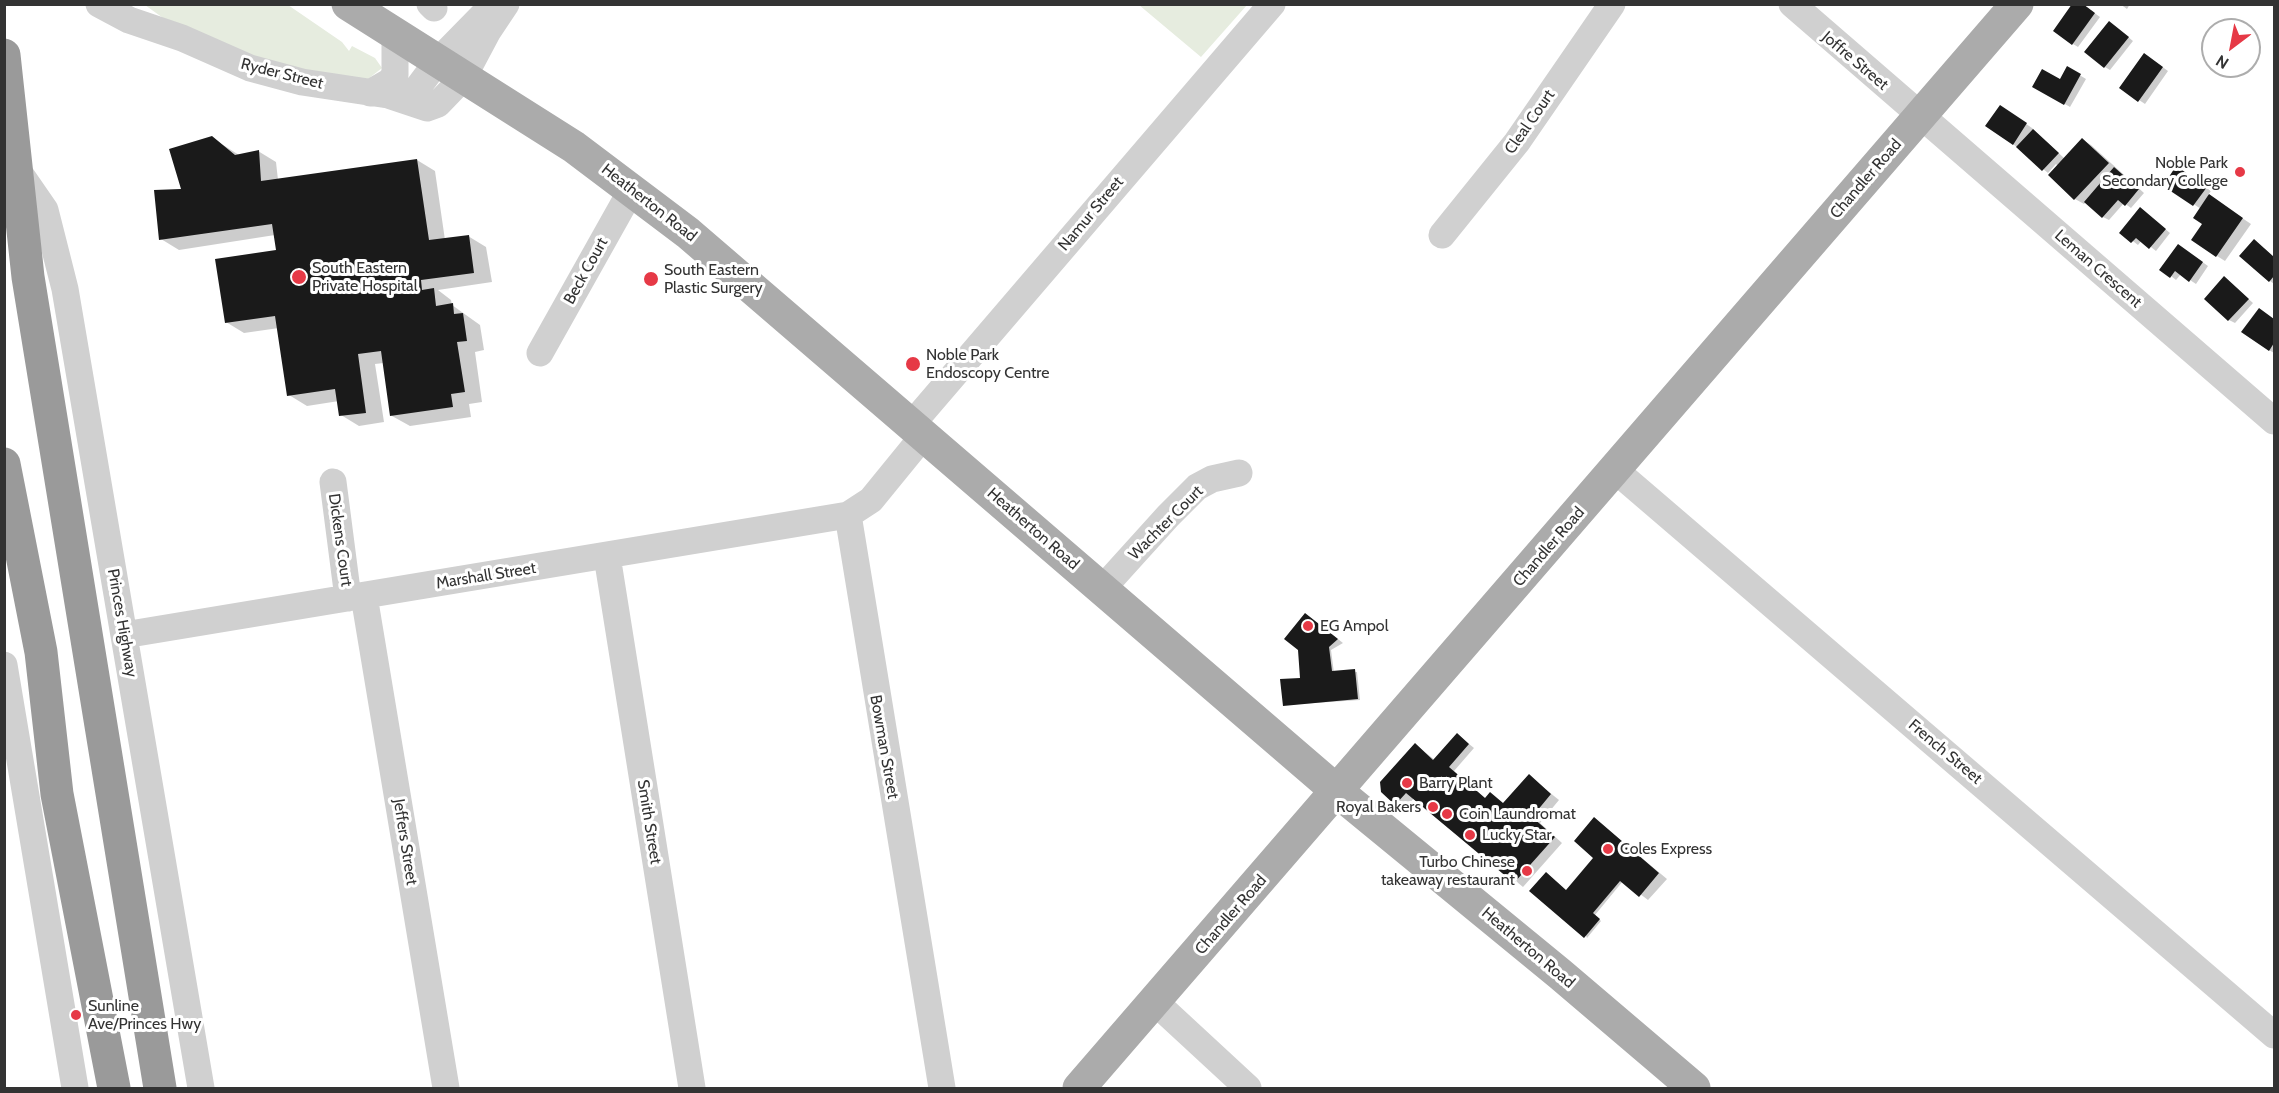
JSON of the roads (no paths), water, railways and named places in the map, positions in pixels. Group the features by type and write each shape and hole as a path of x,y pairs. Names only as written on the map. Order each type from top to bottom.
{"highway":[{"name":"Princes Highway","path":"4,55 28,277 160,1089"},
{"path":"4,464 41,652 57,794 114,1089"}],"main road":[{"name":"Heatherton Road","path":"348,4 574,147 688,233 1338,792 1560,974 1694,1089"},
{"name":"Chandler Road","path":"1079,1089 2017,4"}],"street":[{"name":"Ryder Street","path":"99,4 129,20 182,38 259,71 302,82 379,94 416,90 450,70"},
{"name":"Ryder Street","path":"133,4 182,38"},
{"path":"450,70 493,4"},
{"path":"450,70 506,4"},
{"name":"Namur Street","path":"918,430 1272,4"},
{"name":"Cleal Court","path":"1442,235 1517,142 1612,4"},
{"name":"Joffre Street","path":"1792,4 1920,116"},
{"path":"379,94 396,75 395,35"},
{"name":"Leman Crescent","path":"1920,116 2274,421"},
{"name":"Princes Highway","path":"16,168 45,210 65,289 201,1089"},
{"name":"Beck Court","path":"540,353 632,189"},
{"path":"848,515 871,500 918,430"},
{"name":"French Street","path":"1615,470 2274,1035"},
{"name":"Wachter Court","path":"1102,589 1167,516 1197,487 1212,479 1239,473"},
{"name":"Dickens Court","path":"333,482 356,597"},
{"name":"Marshall Street","path":"124,634 848,515"},
{"name":"Bowman Street","path":"848,515 942,1089"},
{"name":"Smith Street","path":"607,556 688,1088"},
{"name":"Jeffers Street","path":"356,597 446,1089"},
{"path":"4,659 41,652"},
{"path":"4,665 75,1089"},
{"path":"1155,1002 1248,1089"}],"place":[{"name":"Noble Park Secondary College","path":"2240,172"},
{"name":"South Eastern Private Hospital","path":"299,277"},
{"name":"South Eastern Plastic Surgery","path":"651,279"},
{"name":"Noble Park Endoscopy Centre","path":"913,364"},
{"name":"EG Ampol","path":"1308,626"},
{"name":"Barry Plant","path":"1407,783"},
{"name":"Royal Bakers","path":"1433,807"},
{"name":"Coin Laundromat","path":"1447,814"},
{"name":"Lucky Star","path":"1470,835"},
{"name":"Coles Express","path":"1608,849"},
{"name":"Turbo Chinese takeaway restaurant","path":"1527,871"},
{"name":"Sunline Ave/Princes Hwy","path":"76,1015"}]}
